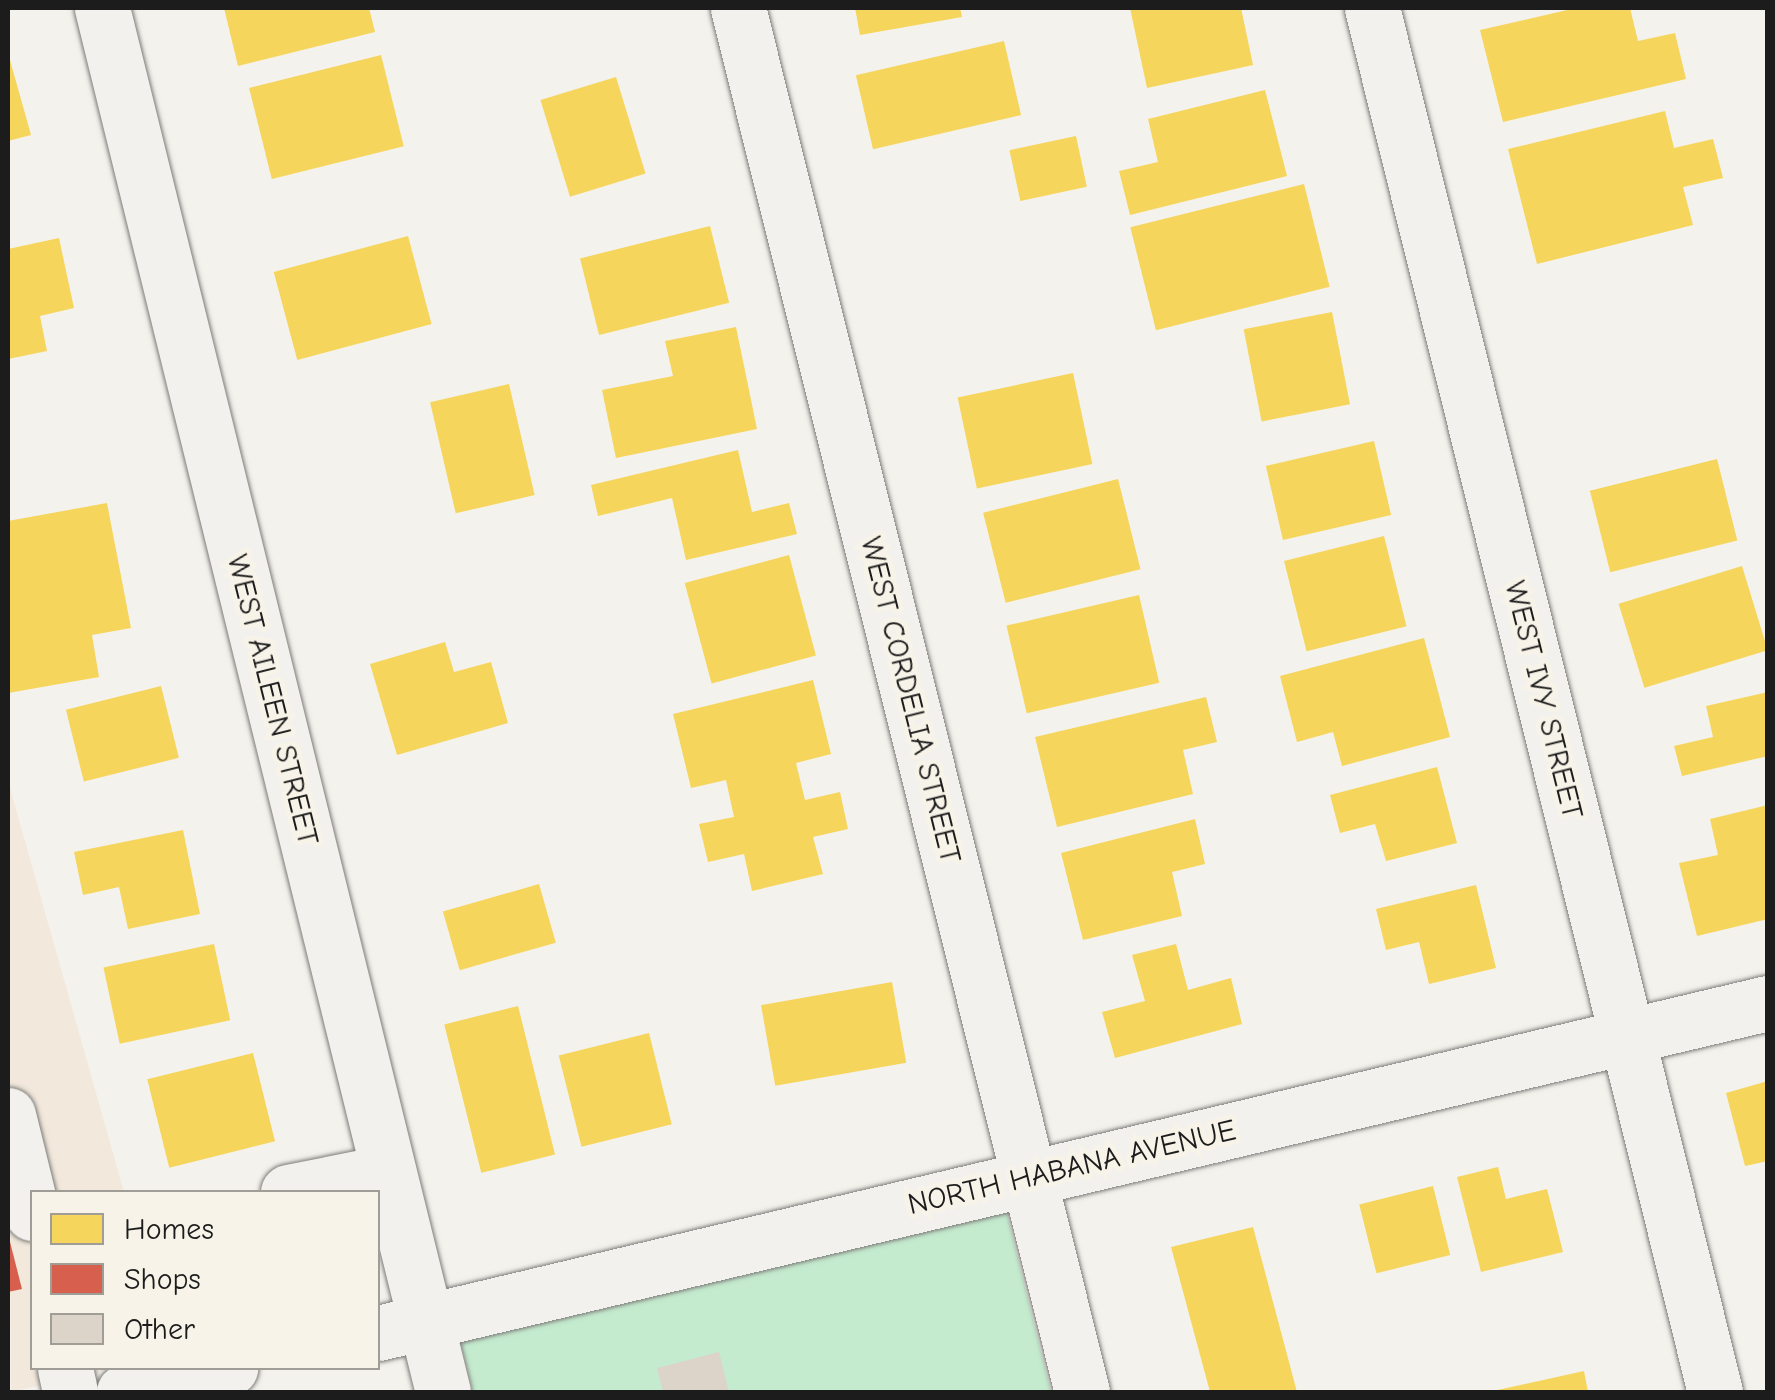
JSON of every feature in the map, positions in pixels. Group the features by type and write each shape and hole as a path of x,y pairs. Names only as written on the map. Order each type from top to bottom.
{"street":[{"name":"WEST AILEEN STREET","path":"102,8 388,1172 401,1327 443,1392"},
{"name":"WEST CORDELIA STREET","path":"738,8 1082,1392"},
{"name":"WEST IVY STREET","path":"1372,8 1715,1392"},
{"name":"NORTH HABANA AVENUE","path":"401,1327 1768,1003"},
{"path":"8,1115 30,1205"},
{"path":"298,1190 388,1172"},
{"path":"124,1392 221,1370"}],"shaded area":[{"path":"8,781 123,1190 30,1190 30,1370 108,1370 11,1392"}],"green space":[{"path":"1006,1210 1051,1392 473,1392 460,1340"}],"building: Homes":[{"path":"224,8 369,8 375,32 238,66"},
{"path":"855,8 960,8 962,17 860,35"},
{"path":"1130,8 1241,8 1253,65 1147,88"},
{"path":"1576,8 1630,8 1638,41 1675,33 1686,79 1503,122 1480,30"},
{"path":"1004,41 1021,115 873,149 856,75"},
{"path":"8,53 31,135 8,141"},
{"path":"381,55 404,146 272,179 249,88"},
{"path":"616,77 646,174 570,197 540,100"},
{"path":"1265,90 1287,176 1130,215 1119,171 1158,162 1148,119"},
{"path":"1665,111 1674,148 1713,139 1723,178 1683,187 1693,225 1537,264 1508,149"},
{"path":"1076,136 1087,187 1020,201 1009,150"},
{"path":"1304,184 1330,287 1156,330 1130,227"},
{"path":"710,226 729,303 599,335 580,258"},
{"path":"408,236 432,324 297,360 274,272"},
{"path":"59,238 74,308 40,316 47,351 8,359 8,249"},
{"path":"1332,312 1350,404 1262,421 1244,329"},
{"path":"736,327 757,429 616,458 602,390 673,376 665,341"},
{"path":"1073,373 1092,464 977,489 958,398"},
{"path":"509,384 535,495 456,513 430,402"},
{"path":"1374,441 1391,515 1283,540 1266,466"},
{"path":"738,450 752,512 789,503 797,534 686,560 672,498 598,516 591,485"},
{"path":"1717,459 1737,541 1610,572 1590,491"},
{"path":"1118,479 1140,569 1006,603 983,513"},
{"path":"107,503 131,628 92,635 99,677 8,693 8,521"},
{"path":"1384,536 1406,626 1307,651 1284,561"},
{"path":"789,555 816,655 712,683 685,583"},
{"path":"1742,566 1768,650 1644,688 1619,604"},
{"path":"1139,595 1159,683 1027,713 1006,626"},
{"path":"1424,638 1450,737 1342,766 1333,732 1297,742 1280,676"},
{"path":"445,642 454,672 491,662 508,723 397,755 370,664"},
{"path":"813,680 831,754 796,763 805,800 840,792 848,829 813,837 823,874 752,891 744,854 708,862 699,824 734,817 726,780 691,788 673,714"},
{"path":"161,686 179,758 84,782 66,710"},
{"path":"1768,692 1768,756 1682,776 1674,746 1713,737 1706,706"},
{"path":"1206,697 1217,742 1183,750 1193,794 1057,827 1035,737"},
{"path":"1437,767 1457,843 1386,861 1375,824 1340,833 1330,795"},
{"path":"1768,805 1768,919 1697,936 1679,863 1718,855 1710,819"},
{"path":"1195,819 1205,864 1172,872 1182,916 1083,940 1061,853"},
{"path":"183,830 200,914 128,929 119,887 83,895 74,852"},
{"path":"539,884 556,943 460,970 443,912"},
{"path":"1476,885 1496,968 1429,984 1419,942 1386,950 1376,909"},
{"path":"214,944 230,1020 120,1044 103,967"},
{"path":"1176,944 1188,990 1231,978 1242,1024 1115,1058 1102,1012 1145,1001 1132,955"},
{"path":"892,982 906,1063 775,1086 761,1005"},
{"path":"518,1006 555,1154 481,1173 444,1024"},
{"path":"649,1033 672,1124 582,1147 559,1055"},
{"path":"253,1053 275,1141 169,1168 147,1079"},
{"path":"1768,1081 1768,1161 1745,1166 1726,1093"},
{"path":"1498,1167 1506,1199 1547,1189 1563,1252 1481,1272 1457,1177"},
{"path":"1433,1186 1450,1255 1376,1273 1359,1204"},
{"path":"1253,1227 1297,1392 1210,1392 1171,1247"},
{"path":"1584,1371 1588,1392 1493,1392 1493,1391"}],"building: Shops":[{"path":"8,1234 22,1289 8,1292"}],"building: Other":[{"path":"719,1352 729,1392 663,1392 657,1368"}]}
